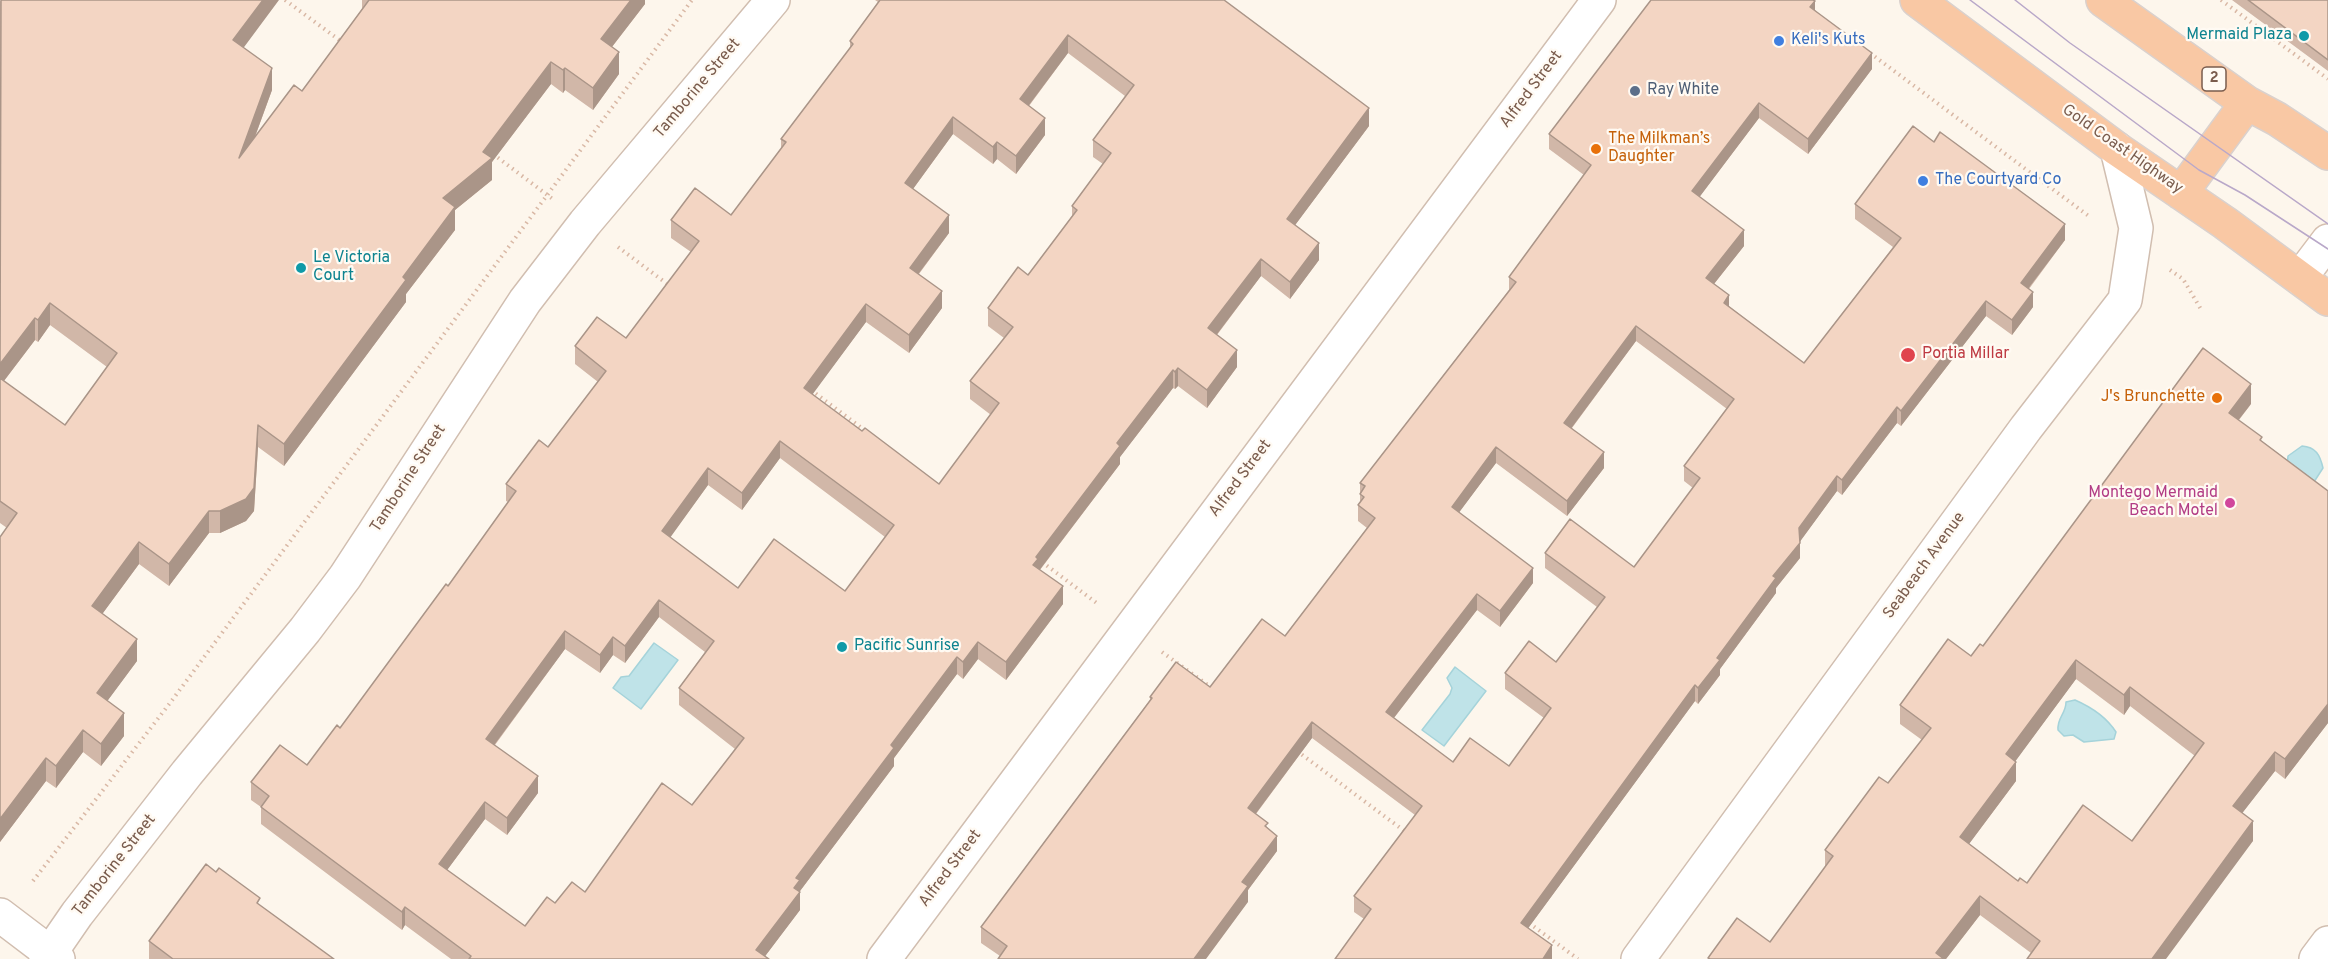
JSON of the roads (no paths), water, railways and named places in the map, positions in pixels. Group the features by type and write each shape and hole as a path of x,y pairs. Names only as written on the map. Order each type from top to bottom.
{"highway":[{"name":"Gold Coast Highway","path":"1917,0 2117,148 2328,298"},
{"name":"2","path":"2103,0 2247,103 2277,119 2328,153"},
{"path":"2181,193 2247,103"}],"street":[{"name":"Tamborine Street","path":"51,957 77,914 338,586 525,301 585,223 772,0"},
{"name":"Alfred Street","path":"884,959 1599,0"},
{"name":"Seabeach Avenue","path":"1638,959 2025,428 2126,300 2136,228 2117,148"},
{"path":"2300,278 2328,241"},
{"path":"0,915 51,957"},
{"path":"2316,959 2328,943"}],"water":[{"path":"2302,446 2317,452 2323,468 2312,485 2287,466 2288,456"},
{"path":"654,643 678,660 641,709 613,688 621,677 629,676"},
{"path":"1455,667 1486,691 1444,746 1422,730 1450,694 1452,688 1447,678"},
{"path":"2075,700 2108,722 2116,732 2114,739 2084,742 2073,735 2064,736 2058,730 2066,702"}],"tram line":[{"path":"1970,0 2199,170 2245,195 2328,249"},
{"path":"2015,0 2070,43 2328,224"}],"place":[{"name":"Mermaid Plaza","path":"2304,36"},
{"name":"Keli's Kuts","path":"1779,41"},
{"name":"Ray White","path":"1635,91"},
{"name":"The Milkman’s Daughter","path":"1596,149"},
{"name":"The Courtyard Co","path":"1923,181"},
{"name":"Le Victoria Court","path":"301,268"},
{"name":"Portia Millar","path":"1908,355"},
{"name":"J's Brunchette","path":"2217,398"},
{"name":"Montego Mermaid Beach Motel","path":"2230,503"},
{"name":"Pacific Sunrise","path":"842,647"}]}
